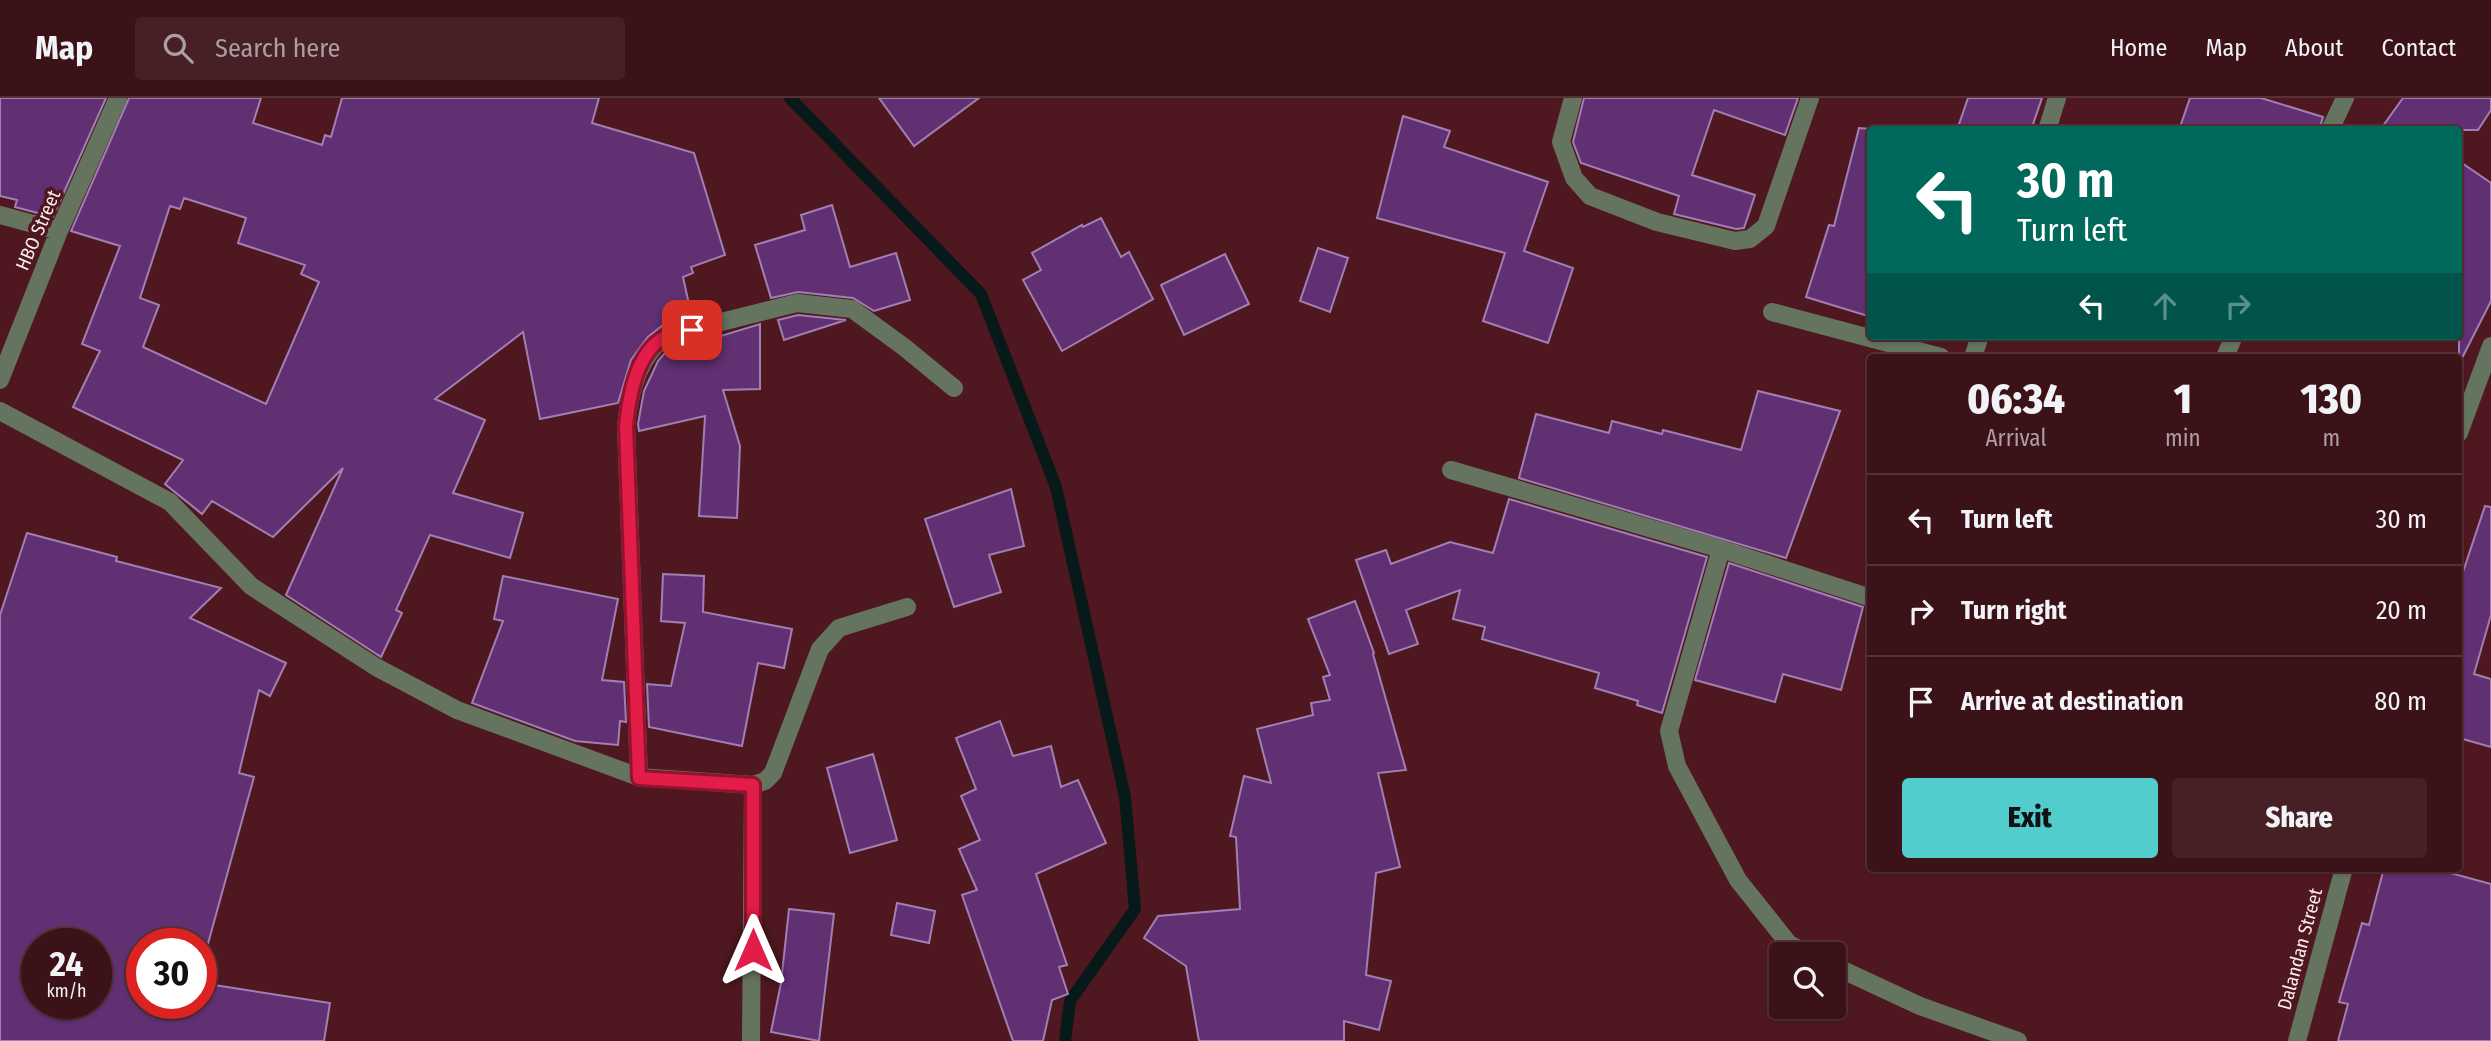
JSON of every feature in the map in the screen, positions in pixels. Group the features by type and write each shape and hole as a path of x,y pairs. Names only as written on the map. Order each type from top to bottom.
{"street":[{"name":"HBO Street","path":"0,380 59,231 118,98"},
{"path":"1573,98 1561,142 1574,178 1590,196 1657,222 1735,241 1750,239 1766,226 1810,98"},
{"path":"2048,126 2057,98"},
{"path":"2332,126 2343,98"},
{"path":"0,215 59,231"},
{"path":"639,778 626,426 628,405 641,363 653,346 666,337 797,303 852,309 904,346 954,388"},
{"path":"1772,312 1867,337"},
{"path":"1877,340 1930,354"},
{"path":"2462,425 2491,346"},
{"path":"0,411 170,502 251,586 376,667 457,710 639,778 753,785 765,781 773,773 820,649 839,628 907,607"},
{"path":"1451,470 1721,550 1867,597"},
{"path":"1721,550 1669,731 1677,766 1738,880 1787,942"},
{"path":"751,1041 753,785"},
{"name":"Dalandan Street","path":"2297,1041 2343,872"},
{"path":"1846,971 1920,1006 2018,1041"}],"building":[{"path":"0,98 106,98 53,217 15,207 17,200 0,196"},
{"path":"129,98 261,98 253,123 322,145 325,135 331,137 342,98 599,98 592,123 694,153 725,255 691,267 693,273 683,277 692,318 663,325 648,337 631,360 618,403 540,419 523,332 435,399 485,420 453,493 523,513 510,558 430,535 396,610 402,613 381,657 286,595 343,468 273,537 212,501 202,514 165,484 183,460 73,407 100,351 82,344 120,246 71,231","holes":["184,198 246,218 238,243 305,265 301,274 319,282 266,404 143,347 159,305 140,298 170,206 180,209"]},
{"path":"879,98 979,98 914,146"},
{"path":"1584,98 1798,98 1785,135 1714,110 1692,175 1755,195 1744,228 1736,229 1674,214 1679,196 1581,163 1573,142"},
{"path":"1968,98 2042,98 2032,126 1958,126"},
{"path":"2190,98 2261,98 2323,117 2320,126 2180,126"},
{"path":"2403,98 2491,98 2491,110 2478,130 2462,130 2462,126 2383,126"},
{"path":"1403,116 1450,131 1444,147 1548,182 1524,251 1573,268 1548,343 1483,321 1505,253 1377,218"},
{"path":"1859,128 1867,129 1867,316 1806,297 1829,225 1834,226"},
{"path":"2462,163 2491,183 2491,301 2462,358 2462,354 2459,354 2459,340 2462,340"},
{"path":"832,205 850,267 896,253 910,300 874,311 853,298 798,292 771,298 755,245 805,230 801,215"},
{"path":"1101,218 1121,257 1129,252 1153,299 1062,351 1023,280 1041,270 1032,253 1082,225 1083,227"},
{"path":"1318,248 1348,258 1330,312 1300,301"},
{"path":"1225,254 1249,304 1184,335 1161,285"},
{"path":"798,315 846,320 784,340 778,320"},
{"path":"760,324 760,389 723,390 740,446 737,518 699,516 705,416 639,431 644,391 658,361 671,346 697,340 698,343"},
{"path":"1758,391 1840,411 1786,558 1519,478 1536,414 1609,433 1612,421 1662,434 1663,430 1741,450"},
{"path":"1011,489 1024,546 989,555 1001,592 954,607 925,519"},
{"path":"1509,499 1707,557 1662,713 1637,705 1638,701 1595,688 1599,673 1482,639 1485,627 1453,619 1460,590 1406,610 1418,644 1389,654 1356,560 1386,550 1391,564 1450,542 1493,553"},
{"path":"2485,506 2491,507 2491,615 2474,674 2491,679 2491,747 2462,739 2462,575"},
{"path":"27,533 117,557 116,561 221,588 190,618 286,663 270,696 259,690 239,773 254,777 212,928 126,928 126,1019 217,1019 217,985 330,1003 324,1041 0,1041 0,615"},
{"path":"1729,563 1863,607 1841,690 1783,674 1775,702 1695,680"},
{"path":"663,574 704,576 703,612 792,629 784,668 758,663 742,746 649,727 647,684 671,686 685,623 661,621"},
{"path":"503,576 618,599 602,680 624,682 626,722 620,721 618,745 575,741 472,703 503,621 494,619"},
{"path":"1355,601 1374,653 1406,770 1378,773 1400,867 1376,873 1366,975 1391,981 1379,1030 1344,1021 1344,1041 1199,1041 1186,966 1144,938 1158,916 1240,909 1236,837 1230,836 1244,776 1271,783 1257,729 1313,715 1311,703 1330,700 1323,677 1330,675 1308,619"},
{"path":"1000,721 1013,756 1051,746 1061,787 1078,780 1106,843 1036,874 1067,965 1059,967 1068,994 1052,1000 1043,1041 1013,1041 962,895 977,890 959,849 980,840 961,796 976,789 956,738"},
{"path":"873,754 897,840 850,853 827,768"},
{"path":"2383,872 2447,872 2491,884 2491,1041 2338,1041 2348,1004 2339,1002 2362,923 2369,925"},
{"path":"897,903 935,911 929,943 891,935"},
{"path":"789,909 834,914 819,1041 771,1032 781,983"}],"waterway":[{"path":"790,98 981,294 1056,487 1125,797 1135,909 1070,1001 1065,1041"}],"route":[{"path":"692,330 666,337 653,346 641,363 628,405 626,426 639,778 753,785 753,950"}]}
